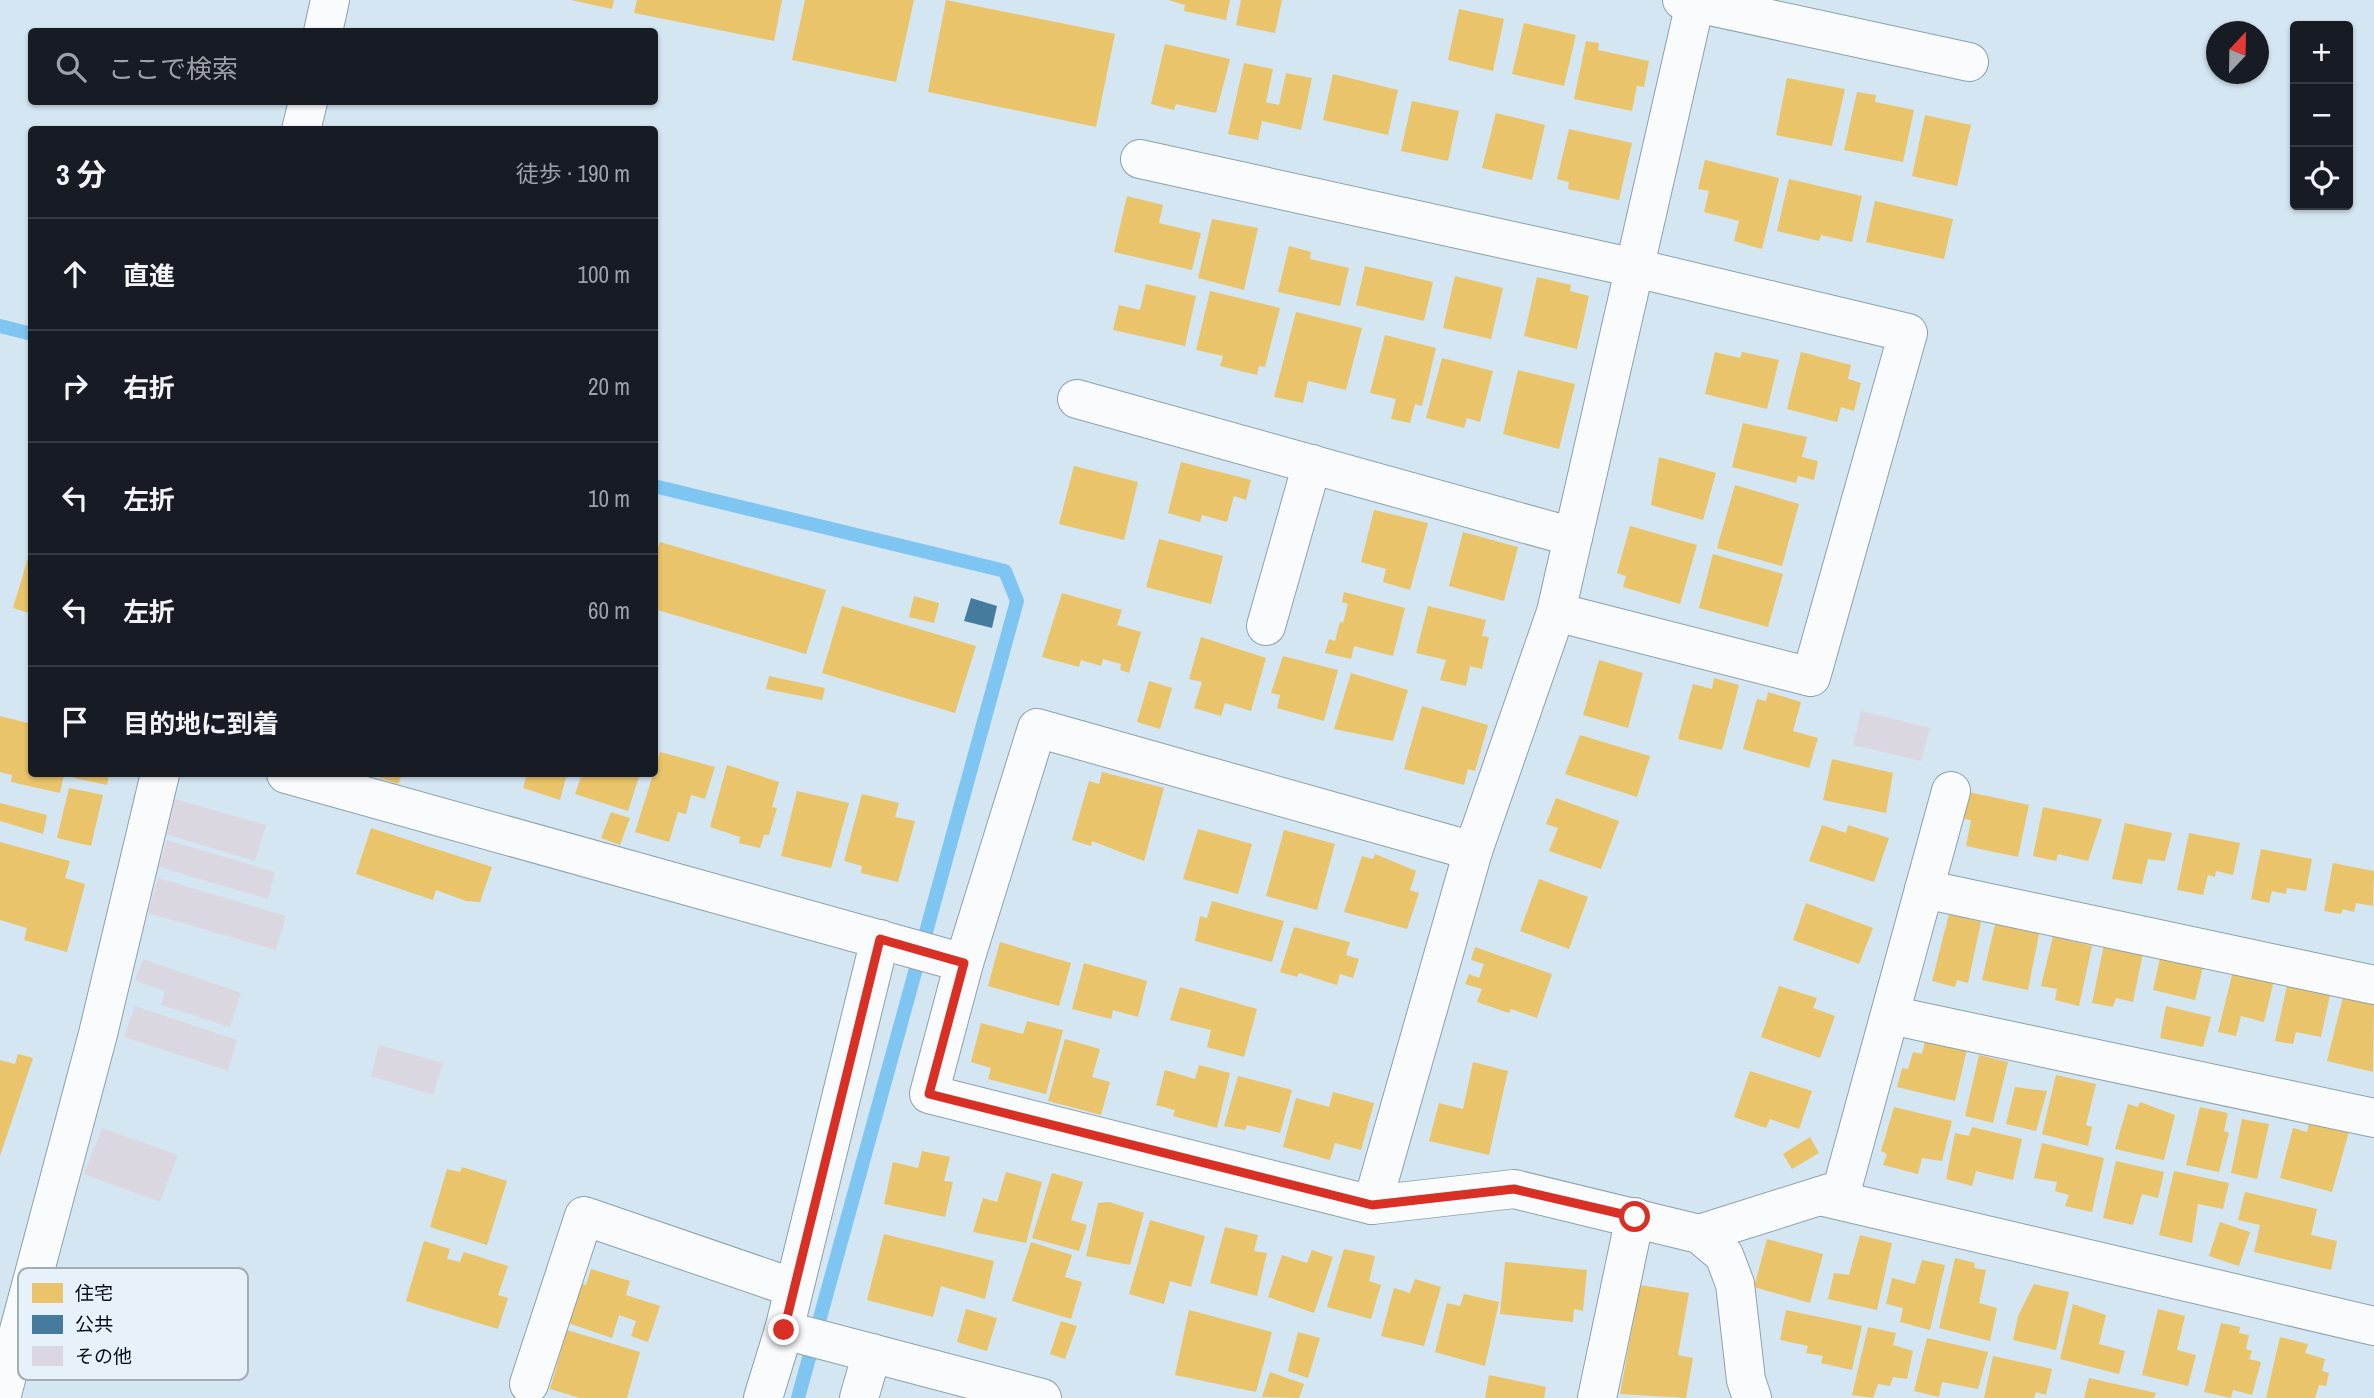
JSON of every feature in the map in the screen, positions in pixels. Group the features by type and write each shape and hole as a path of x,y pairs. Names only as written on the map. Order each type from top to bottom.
{"street":[{"path":"324,28 330,0"},
{"path":"1372,1205 1473,851 1556,612 1635,268 1688,1 1832,16 1969,62"},
{"path":"302,126 306,105"},
{"path":"1140,159 1635,268 1908,332 1811,677 1556,612"},
{"path":"1076,399 1573,537"},
{"path":"1266,626 1312,464"},
{"path":"1473,851 1037,728 964,963 929,1094 1372,1205 1514,1189 1699,1234 1724,1255 1735,1284 1746,1380 1752,1398"},
{"path":"36,1268 98,1034 159,777"},
{"path":"297,777 964,963"},
{"path":"1699,1234 1842,1189 1951,791"},
{"path":"1924,890 2374,985"},
{"path":"763,1398 784,1330 880,939"},
{"path":"1890,1015 2374,1118"},
{"path":"1820,1196 2374,1326"},
{"path":"529,1384 584,1216 794,1288"},
{"path":"1597,1398 1635,1217"},
{"path":"784,1330 1042,1398"},
{"path":"1,1398 18,1334"},
{"path":"859,1398 872,1353"}],"building: 住宅":[{"path":"571,0 614,0 612,9"},
{"path":"637,0 782,0 774,41 634,13"},
{"path":"805,0 914,0 896,82 792,60"},
{"path":"946,0 1115,34 1096,127 928,92"},
{"path":"1168,0 1230,0 1226,20 1184,11 1185,5"},
{"path":"1241,0 1282,0 1275,33 1236,25"},
{"path":"1459,9 1504,19 1493,71 1448,60"},
{"path":"1524,23 1576,35 1564,86 1512,74"},
{"path":"1586,41 1599,43 1598,50 1649,61 1644,87 1637,86 1632,111 1574,99"},
{"path":"1165,44 1230,59 1216,113 1176,104 1174,110 1151,104"},
{"path":"1244,63 1273,69 1266,102 1279,105 1286,73 1312,78 1301,130 1262,121 1258,140 1228,134"},
{"path":"1333,74 1398,90 1388,135 1323,120"},
{"path":"1787,78 1845,89 1832,146 1776,135"},
{"path":"1857,92 1876,95 1875,102 1914,110 1903,162 1844,150"},
{"path":"1412,101 1459,111 1448,161 1401,151"},
{"path":"1496,113 1545,125 1532,180 1482,168"},
{"path":"1925,115 1971,125 1957,186 1912,176"},
{"path":"1569,129 1632,143 1619,200 1568,189 1569,182 1557,179"},
{"path":"1705,160 1779,178 1762,249 1734,241 1739,221 1704,212 1709,191 1698,189"},
{"path":"1789,179 1862,196 1852,242 1821,235 1819,241 1777,231"},
{"path":"1127,196 1163,205 1159,223 1201,233 1192,270 1114,252"},
{"path":"1875,201 1953,219 1944,259 1866,242"},
{"path":"1212,219 1258,228 1244,290 1198,278"},
{"path":"1289,246 1311,252 1310,259 1349,268 1340,306 1278,292"},
{"path":"1365,266 1433,282 1424,321 1356,305"},
{"path":"1455,276 1503,288 1491,339 1443,328"},
{"path":"1537,277 1571,285 1570,291 1589,296 1577,349 1524,336"},
{"path":"1146,284 1196,296 1185,346 1113,330 1119,305 1140,310"},
{"path":"1210,291 1280,308 1265,367 1259,366 1257,375 1220,366 1223,356 1196,350"},
{"path":"1296,312 1362,328 1346,390 1308,381 1303,403 1274,397"},
{"path":"1385,335 1436,348 1422,406 1415,404 1410,423 1391,419 1396,399 1370,393"},
{"path":"1715,352 1740,358 1742,352 1779,360 1767,409 1705,394"},
{"path":"1801,352 1851,365 1848,379 1861,383 1854,411 1841,407 1837,422 1787,409"},
{"path":"1442,358 1493,371 1480,422 1467,418 1464,428 1426,418"},
{"path":"1518,370 1575,384 1559,449 1503,434"},
{"path":"1743,423 1807,437 1802,457 1818,461 1814,480 1798,476 1796,483 1732,467"},
{"path":"1659,457 1716,473 1703,520 1651,505"},
{"path":"1181,462 1251,480 1246,500 1234,496 1227,522 1202,515 1200,522 1168,513"},
{"path":"1074,466 1138,482 1124,540 1059,524"},
{"path":"1735,485 1799,504 1782,566 1717,548"},
{"path":"1374,510 1428,523 1410,590 1383,582 1386,569 1361,562"},
{"path":"1630,526 1697,545 1680,604 1623,587 1626,576 1617,573"},
{"path":"1463,532 1518,547 1504,601 1449,586"},
{"path":"1159,539 1223,556 1211,604 1146,587"},
{"path":"660,542 826,590 806,654 658,610"},
{"path":"1713,554 1783,574 1768,627 1699,608"},
{"path":"28,558 28,613 13,608"},
{"path":"1344,592 1405,608 1393,656 1354,646 1351,659 1325,653 1329,639 1335,641 1340,622 1343,623 1348,604 1342,602"},
{"path":"1062,593 1122,610 1117,625 1141,632 1129,673 1120,670 1121,664 1103,659 1101,666 1081,660 1079,667 1042,657"},
{"path":"914,596 939,603 934,623 909,617"},
{"path":"842,606 976,646 955,713 822,673"},
{"path":"1428,606 1486,620 1482,636 1489,637 1482,669 1470,666 1466,686 1440,680 1446,660 1416,653"},
{"path":"1201,637 1266,658 1251,711 1225,703 1221,716 1194,708 1202,682 1189,679"},
{"path":"1283,656 1338,670 1324,721 1277,708 1280,695 1271,693"},
{"path":"1599,660 1643,673 1628,728 1583,715"},
{"path":"1351,673 1408,690 1393,741 1334,729"},
{"path":"769,676 825,688 822,700 766,689"},
{"path":"1714,678 1739,685 1722,750 1678,739 1693,684 1712,689"},
{"path":"1149,681 1172,688 1160,729 1137,722"},
{"path":"1768,692 1801,702 1793,731 1818,738 1809,768 1743,749 1757,699 1766,701"},
{"path":"1422,706 1488,725 1475,771 1468,769 1464,785 1404,769"},
{"path":"0,716 28,723 28,777 63,777 60,793 11,782 12,775 0,772"},
{"path":"1580,735 1650,756 1637,797 1565,774"},
{"path":"660,752 715,767 705,799 691,795 686,814 678,812 669,842 635,832 652,777 658,777"},
{"path":"1832,759 1893,773 1886,813 1823,800"},
{"path":"727,765 779,782 772,807 777,808 769,835 764,835 760,848 739,843 740,837 710,827"},
{"path":"1102,772 1164,788 1144,861 1092,841 1091,846 1072,840 1089,781 1099,784"},
{"path":"74,777 108,777 107,785"},
{"path":"378,777 401,777 398,784"},
{"path":"526,777 566,777 560,800 523,788"},
{"path":"581,777 639,777 628,811 575,794"},
{"path":"69,788 103,795 91,846 57,838"},
{"path":"797,791 849,803 831,868 781,856"},
{"path":"1964,791 2029,805 2018,857 1966,846 1971,820 1958,818"},
{"path":"862,794 899,803 895,817 915,821 898,882 861,873 862,866 844,861"},
{"path":"1556,798 1619,821 1601,869 1549,851 1558,828 1546,824"},
{"path":"0,803 47,815 43,834 0,821"},
{"path":"2043,807 2102,819 2088,861 2058,854 2056,861 2033,856"},
{"path":"611,812 630,818 620,845 601,838"},
{"path":"2125,823 2172,833 2165,861 2148,859 2142,884 2112,879"},
{"path":"1822,825 1846,833 1848,825 1889,838 1874,882 1809,861"},
{"path":"371,828 492,867 480,902 466,901 436,890 433,900 356,874"},
{"path":"1198,829 1252,844 1238,894 1183,879"},
{"path":"1284,830 1335,844 1317,910 1266,896"},
{"path":"2189,833 2240,843 2233,875 2216,871 2215,877 2208,875 2203,895 2177,890"},
{"path":"0,842 70,861 65,878 85,884 67,952 24,940 27,928 0,920"},
{"path":"2261,849 2312,859 2306,891 2287,888 2286,894 2272,891 2269,903 2251,899"},
{"path":"1375,854 1416,871 1410,890 1419,893 1407,929 1344,912 1362,856 1373,859"},
{"path":"2333,863 2374,871 2373,906 2356,903 2354,912 2343,909 2341,914 2324,911"},
{"path":"1539,879 1588,897 1569,949 1520,931"},
{"path":"1212,901 1284,921 1272,962 1195,941 1200,916 1207,918"},
{"path":"1806,903 1873,928 1859,964 1793,940"},
{"path":"1949,914 1981,922 1968,983 1957,980 1955,987 1932,981"},
{"path":"1996,920 2040,929 2028,990 1982,980"},
{"path":"1294,927 1350,942 1346,955 1359,959 1353,978 1340,974 1337,985 1299,973 1297,977 1280,972"},
{"path":"2053,936 2092,946 2079,1006 2055,1000 2057,989 2041,986"},
{"path":"1000,942 1071,963 1059,1006 988,986"},
{"path":"2104,944 2143,953 2133,1002 2116,998 2113,1007 2092,1003"},
{"path":"1475,947 1552,974 1537,1018 1511,1009 1509,1013 1477,1002 1482,989 1465,984 1469,974 1479,978 1484,964 1471,960"},
{"path":"2160,958 2203,967 2195,1000 2153,990"},
{"path":"1084,963 1147,981 1138,1017 1113,1010 1111,1019 1072,1009"},
{"path":"2234,967 2275,976 2264,1022 2241,1016 2236,1036 2218,1032"},
{"path":"2288,981 2331,990 2321,1037 2296,1032 2293,1044 2275,1041"},
{"path":"1779,986 1817,998 1813,1008 1835,1016 1820,1058 1761,1037"},
{"path":"1180,987 1257,1009 1244,1057 1207,1047 1211,1030 1170,1020"},
{"path":"2344,993 2374,1000 2373,1072 2327,1061"},
{"path":"2166,1006 2211,1017 2203,1047 2160,1038"},
{"path":"1027,1021 1063,1030 1046,1094 988,1079 991,1068 971,1062 981,1023 1023,1034"},
{"path":"1065,1039 1100,1049 1092,1077 1110,1082 1101,1115 1048,1101"},
{"path":"1925,1041 1967,1049 1955,1101 1897,1087 1902,1068 1908,1069 1913,1052 1922,1054"},
{"path":"18,1054 33,1058 0,1156 0,1060 15,1064"},
{"path":"1979,1055 2008,1062 1993,1123 1965,1116"},
{"path":"1473,1062 1508,1071 1489,1155 1429,1141 1439,1103 1463,1109"},
{"path":"1199,1065 1230,1073 1217,1128 1173,1116 1175,1110 1156,1105 1165,1070 1195,1079"},
{"path":"1750,1071 1812,1091 1799,1129 1770,1119 1766,1128 1734,1117"},
{"path":"2056,1075 2096,1084 2086,1125 2092,1127 2088,1146 2042,1134"},
{"path":"1238,1076 1292,1090 1280,1133 1247,1125 1245,1130 1224,1126"},
{"path":"2015,1087 2047,1091 2036,1131 2006,1124"},
{"path":"1333,1092 1374,1103 1361,1150 1335,1143 1330,1160 1283,1147 1296,1098 1329,1107"},
{"path":"2140,1102 2175,1115 2164,1160 2115,1149 2128,1104 2138,1107"},
{"path":"1894,1107 1952,1121 1942,1161 1922,1158 1918,1174 1883,1165 1887,1154 1881,1151"},
{"path":"2200,1107 2228,1113 2224,1131 2229,1133 2219,1172 2186,1165"},
{"path":"2311,1116 2350,1128 2332,1192 2280,1178 2293,1128 2307,1132"},
{"path":"2242,1119 2269,1124 2257,1179 2231,1173"},
{"path":"1972,1127 2022,1139 2013,1180 1976,1171 1972,1186 1946,1179 1955,1133 1969,1136"},
{"path":"1810,1137 1819,1153 1792,1169 1783,1154"},
{"path":"2042,1143 2104,1158 2092,1212 2065,1206 2069,1195 2055,1191 2057,1182 2034,1178"},
{"path":"922,1151 950,1157 944,1181 953,1182 945,1217 884,1204 893,1162 918,1168"},
{"path":"2116,1161 2164,1172 2158,1198 2142,1194 2133,1225 2103,1218"},
{"path":"462,1167 507,1181 487,1245 430,1227 447,1169 460,1172"},
{"path":"2174,1171 2229,1183 2223,1209 2198,1204 2192,1243 2159,1235"},
{"path":"1006,1172 1042,1182 1026,1243 973,1232 983,1198 997,1202"},
{"path":"1052,1173 1083,1182 1071,1220 1087,1225 1079,1251 1032,1238"},
{"path":"2245,1192 2317,1209 2311,1235 2337,1241 2331,1270 2254,1252 2260,1225 2238,1220"},
{"path":"1109,1202 1144,1213 1130,1265 1086,1256 1098,1203"},
{"path":"1150,1220 1205,1236 1191,1287 1170,1281 1164,1304 1129,1294"},
{"path":"2220,1222 2250,1232 2239,1266 2209,1256"},
{"path":"1225,1227 1258,1235 1254,1251 1267,1253 1257,1296 1210,1283"},
{"path":"884,1234 994,1261 985,1299 941,1286 933,1317 867,1300"},
{"path":"1860,1235 1892,1243 1877,1310 1828,1299 1834,1273 1849,1275"},
{"path":"1767,1239 1823,1254 1810,1303 1754,1287"},
{"path":"424,1241 450,1249 447,1259 460,1262 464,1252 508,1266 498,1295 508,1298 498,1329 406,1301"},
{"path":"1031,1242 1072,1255 1065,1277 1082,1282 1071,1319 1012,1301"},
{"path":"1344,1249 1375,1256 1369,1281 1381,1285 1371,1319 1327,1307"},
{"path":"1312,1250 1333,1257 1314,1313 1268,1297 1282,1255 1307,1263"},
{"path":"1955,1258 1975,1263 1974,1268 1986,1270 1979,1303 1997,1308 1990,1341 1939,1328"},
{"path":"1922,1260 1945,1265 1930,1330 1900,1322 1903,1308 1886,1304 1892,1278 1915,1284"},
{"path":"1505,1262 1587,1270 1583,1311 1574,1309 1573,1322 1500,1314"},
{"path":"591,1269 630,1281 626,1295 660,1306 648,1342 631,1336 636,1321 619,1315 612,1338 565,1322 578,1282 586,1285"},
{"path":"1415,1279 1441,1287 1424,1346 1381,1336 1394,1288 1410,1293"},
{"path":"2034,1284 2069,1292 2056,1350 2013,1340 2018,1316"},
{"path":"1640,1285 1689,1293 1678,1355 1693,1358 1686,1398 1620,1394"},
{"path":"1464,1294 1499,1302 1485,1366 1435,1352 1447,1303 1460,1306"},
{"path":"2073,1304 2106,1315 2099,1344 2125,1351 2119,1374 2060,1359"},
{"path":"966,1309 997,1318 987,1351 957,1342"},
{"path":"2158,1309 2185,1316 2177,1350 2196,1355 2188,1386 2142,1375"},
{"path":"1189,1310 1272,1332 1256,1392 1175,1375"},
{"path":"1786,1310 1862,1326 1852,1370 1821,1363 1823,1356 1806,1353 1808,1346 1780,1340"},
{"path":"1061,1321 1077,1326 1065,1359 1050,1354"},
{"path":"2221,1323 2240,1327 2239,1333 2249,1335 2246,1349 2252,1351 2249,1359 2261,1362 2252,1395 2233,1390 2231,1398 2204,1392"},
{"path":"1868,1327 1896,1333 1893,1345 1913,1351 1907,1379 1893,1377 1890,1386 1878,1384 1873,1398 1852,1395"},
{"path":"567,1330 640,1352 627,1398 580,1398 550,1389"},
{"path":"1298,1332 1320,1338 1308,1378 1288,1371"},
{"path":"2280,1337 2308,1344 2305,1353 2325,1359 2322,1371 2329,1373 2326,1386 2319,1385 2315,1398 2266,1398"},
{"path":"1927,1338 1988,1352 1978,1389 1942,1382 1939,1397 1914,1391"},
{"path":"1993,1356 2052,1369 2046,1395 2036,1392 2034,1398 1984,1398"},
{"path":"1270,1372 1304,1384 1299,1398 1262,1397"},
{"path":"1489,1375 1546,1387 1544,1398 1485,1398"},
{"path":"2089,1378 2156,1393 2154,1398 2084,1398"}],"building: 公共":[{"path":"971,598 997,606 992,628 964,621"}],"building: その他":[{"path":"1861,711 1930,728 1921,761 1853,745"},
{"path":"175,799 266,825 255,861 165,834"},
{"path":"167,840 275,872 268,899 159,867"},
{"path":"158,878 286,916 276,950 148,913"},
{"path":"143,959 241,993 230,1027 161,1005 165,991 135,981"},
{"path":"135,1006 237,1040 228,1071 124,1037"},
{"path":"379,1045 443,1063 433,1095 371,1076"},
{"path":"102,1128 178,1155 160,1202 84,1174"}],"waterway":[{"path":"0,326 28,333"},
{"path":"658,487 1005,571 1017,601 798,1398"}],"route":[{"path":"784,1330 880,939 964,963 929,1094 1372,1205 1514,1189 1635,1217"}]}
